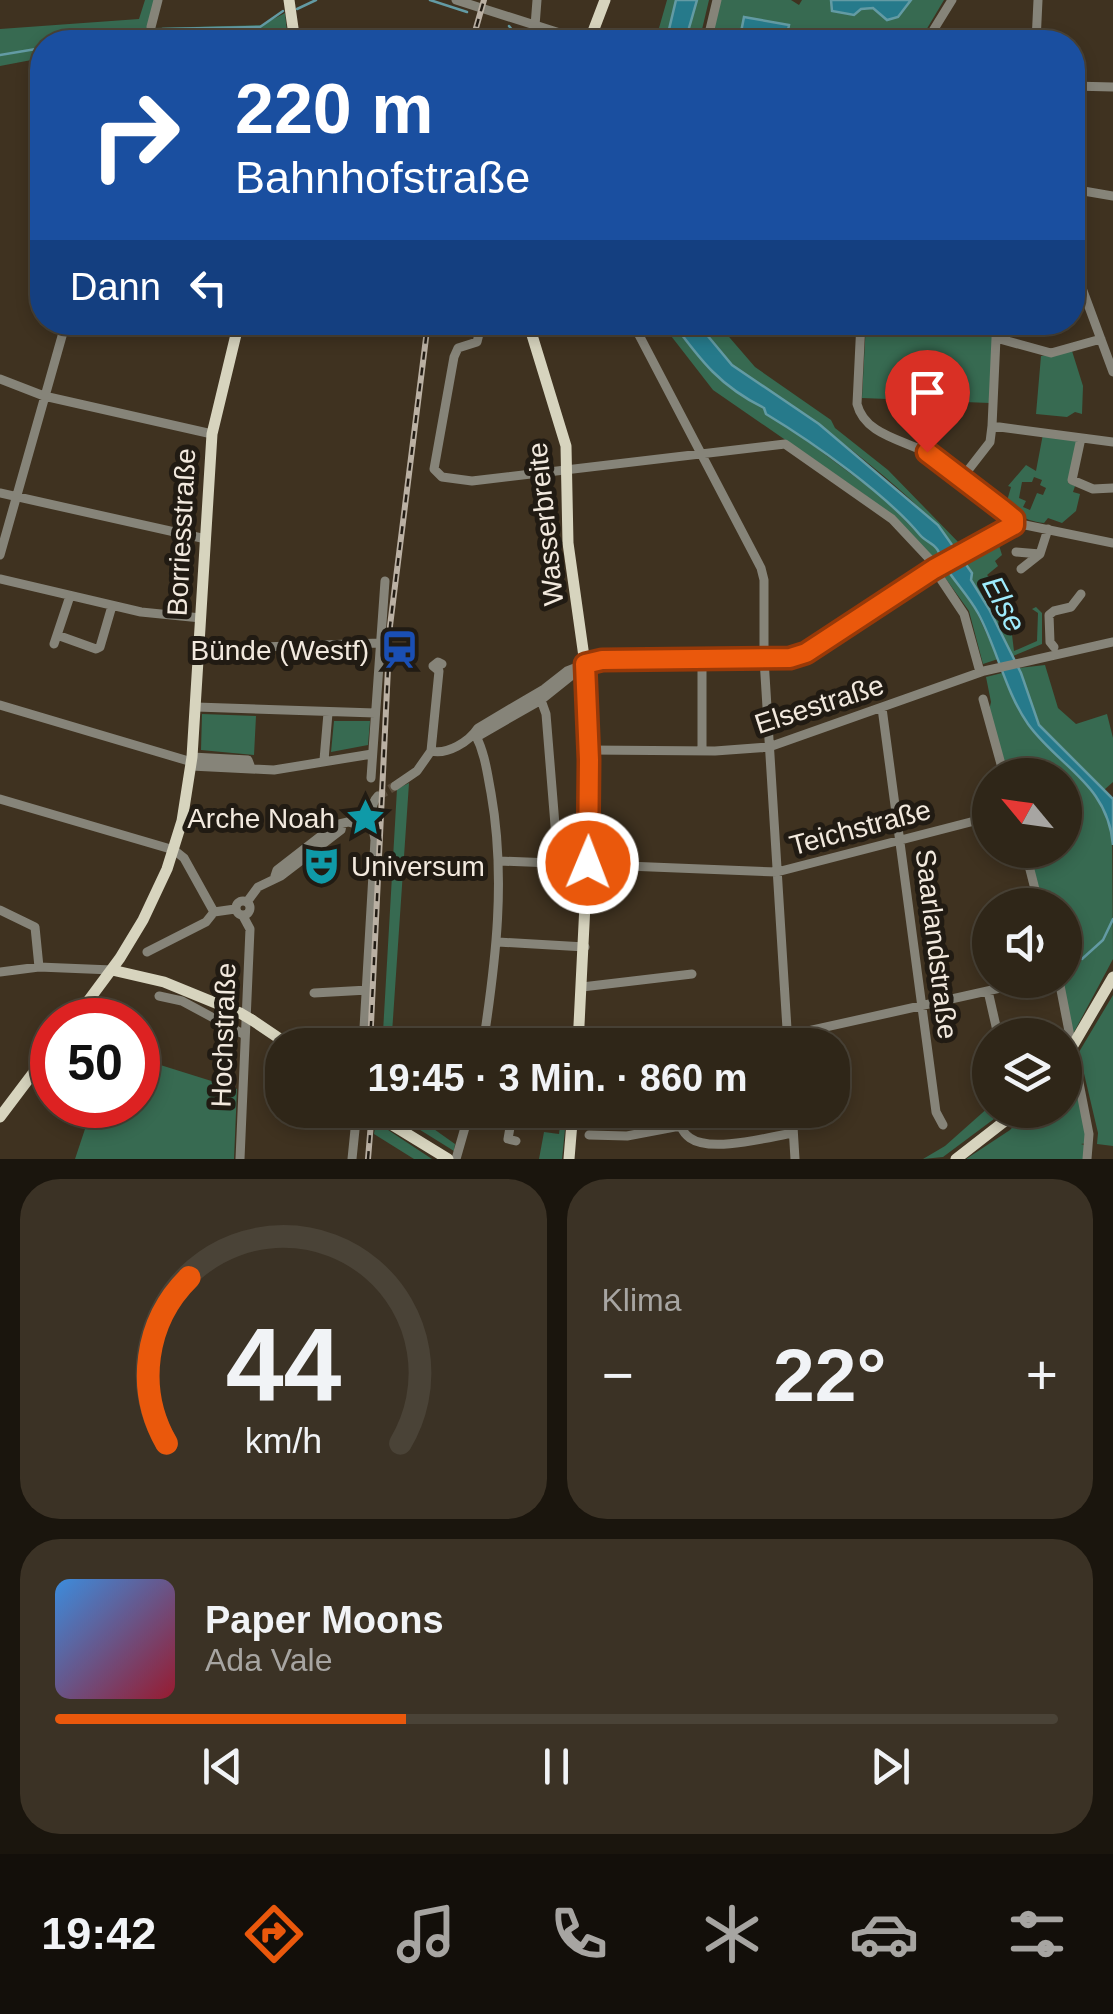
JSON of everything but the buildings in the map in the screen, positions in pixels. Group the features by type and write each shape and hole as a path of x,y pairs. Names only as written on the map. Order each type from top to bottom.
{"main road":[{"path":"289,0 294,30"},
{"path":"594,30 605,0"},
{"name":"Borriesstraße","path":"91,998 143,920 174,850 192,761 212,434 236,335"},
{"name":"Wasserbreite","path":"532,335 566,446 568,542 585,664 588,863 579,1028"},
{"path":"112,970 164,982 246,1017 265,1029"},
{"path":"1082,1032 1113,978"},
{"path":"0,1117 30,1080"},
{"path":"397,1128 444,1157"},
{"path":"569,1159 572,1128"},
{"path":"956,1159 996,1128"}],"street":[{"path":"151,27 158,0"},
{"path":"456,0 548,30"},
{"path":"535,26 537,0"},
{"path":"710,30 718,0"},
{"path":"933,30 952,0"},
{"path":"1037,30 1038,0"},
{"path":"1085,87 1113,88"},
{"path":"1085,191 1113,196"},
{"path":"1085,288 1113,371"},
{"path":"0,555 62,335"},
{"path":"479,335 477,342 455,352 434,468 442,477 464,481 785,444 892,520 937,567 964,614 984,671"},
{"path":"640,335 764,580 764,659 787,1028"},
{"path":"860,335 857,404 861,416 874,428 934,456 1018,524 1046,533 1065,532 1113,544"},
{"path":"962,478 990,442 996,338 1051,352 1101,339"},
{"path":"0,379 44,396 212,434"},
{"path":"992,426 1113,442"},
{"path":"1080,438 1072,480 1093,489 1113,488"},
{"path":"0,494 206,539"},
{"path":"431,751 444,752 567,671 585,664 602,660 790,658 806,653 937,567 1018,524"},
{"path":"1021,569 1040,554 1046,533"},
{"path":"1016,552 1040,554"},
{"path":"0,578 112,606 201,618"},
{"path":"370,778 385,581"},
{"path":"1055,652 1057,641 1049,623 1054,610 1071,607 1081,594"},
{"path":"70,596 56,640 100,647 112,606"},
{"name":"Elsestraße","path":"589,750 770,748 984,671 1113,639"},
{"path":"199,648 380,642"},
{"path":"702,659 702,750"},
{"path":"474,734 480,735 541,700 585,664"},
{"path":"395,786 417,771 431,751 438,672"},
{"path":"983,699 999,758"},
{"path":"541,700 546,714 558,862"},
{"path":"0,705 192,761 248,760 252,768 274,770 372,754"},
{"path":"196,707 375,713"},
{"name":"Saarlandstraße","path":"882,708 936,1112 942,1125"},
{"path":"324,760 328,713"},
{"path":"474,734 485,760 500,861 498,942 485,1028"},
{"path":"364,1028 375,840 372,804 378,796"},
{"path":"0,799 174,850 184,858 214,912"},
{"path":"214,912 239,912 240,901 246,902 258,887 281,876 342,825 351,822 372,828"},
{"name":"Teichstraße","path":"500,861 777,872 972,822"},
{"path":"0,910 35,927 39,968"},
{"path":"148,952 206,922 214,912"},
{"name":"Hochstraße","path":"239,912 250,930 240,1159"},
{"path":"498,942 584,948"},
{"path":"0,972 39,968 112,970"},
{"path":"582,987 692,974"},
{"path":"314,993 368,990"},
{"path":"835,1028 972,995"},
{"path":"159,996 192,1006 245,1035"},
{"path":"1064,998 1090,1134 1086,1159"},
{"path":"352,1159 355,1128"},
{"path":"456,1159 465,1128"},
{"path":"510,1128 508,1139 516,1141"},
{"path":"589,1136 627,1136 669,1128"},
{"path":"682,1128 693,1140 708,1144 794,1133"},
{"path":"794,1128 795,1159"}],"green space":[{"path":"145,0 157,0 148,30 30,30 30,60 0,66 0,29 139,19"},
{"path":"667,0 676,0 668,30 658,30"},
{"path":"697,0 709,0 702,30 689,30"},
{"path":"719,0 791,0 799,5 802,0 944,0 926,30 712,30"},
{"path":"285,13 287,30 152,30 153,28 262,25"},
{"path":"670,335 681,335 723,381 877,493 937,548 940,559 937,561 865,495 713,390"},
{"path":"707,335 727,335 755,367 831,420 835,428 888,470 962,546 956,548 874,468 796,408 755,384"},
{"path":"865,335 998,335 990,403 862,398"},
{"path":"1072,351 1083,386 1082,414 1036,414 1041,356"},
{"path":"1043,434 1077,439 1068,483 1075,486 1073,492 1080,494 1076,511 1062,523 1048,518 1044,523 1027,519 1007,501 1011,487 1008,486 1026,465 1036,471","holes":["1034,477 1042,480 1040,485 1046,488 1043,495 1037,493 1030,510 1023,507 1026,501 1019,498 1022,482 1032,482"]},
{"path":"997,539 1002,555 995,561 998,566 987,575 998,586 999,593 1007,594 1014,651 1037,641 1038,613 1032,609 1036,607 1042,613 1042,644 1013,656 962,557 979,554"},
{"path":"946,567 976,611 998,659 983,664 969,611 941,572"},
{"path":"1045,665 1058,708 1076,724 1107,714 1113,738 1113,782 1104,790 1082,768 1082,758 1072,758 1040,725 1019,668"},
{"path":"1002,673 1031,729 1061,758 1002,758 989,711 986,677"},
{"path":"202,714 256,716 254,755 201,750"},
{"path":"334,721 370,721 368,745 331,752"},
{"path":"1082,779 1107,816 1112,833 1113,959 1082,1018 1070,1018 1066,998 1082,998 1082,888 1038,888 1033,868 1082,868"},
{"path":"409,783 392,1028 383,1028 397,789"},
{"path":"1113,995 1113,1146 1097,1144 1082,1047"},
{"path":"160,1065 237,1089 234,1159 75,1159 85,1128 160,1128"},
{"path":"1082,1116 1087,1143 1081,1144 1085,1159 966,1159 1010,1130 1082,1128"},
{"path":"972,1122 972,1128 982,1128 943,1157 923,1159"},
{"path":"375,1128 385,1128 432,1159 414,1159 374,1134"},
{"path":"417,1128 432,1128 455,1144 454,1151"},
{"path":"560,1128 565,1128 562,1159 539,1159 544,1132 559,1134"}],"water":[{"path":"676,0 697,0 688,30 669,30"},
{"path":"831,0 911,0 898,17 887,20 873,8 861,9 854,15 832,11"},
{"path":"744,17 789,25 788,30 741,30"},
{"path":"682,335 707,335 732,365 819,424 938,525 972,573 971,580 1021,673 1039,725 1072,758 1059,758 1028,724 978,613 935,547 848,470 723,381"},
{"path":"1082,768 1113,799 1113,845 1102,806 1082,780"}],"waterway":[{"path":"297,9 316,0"},
{"path":"430,0 467,12"},
{"path":"156,30 260,27 283,11"},
{"path":"509,26 512,30"},
{"path":"0,55 30,50"},
{"path":"1082,959 1103,940 1113,919"}],"tunnel":[{"path":"378,796 395,786"}],"railway":[{"path":"475,30 484,0"},
{"path":"371,1028 390,626 426,335"},
{"path":"368,1159 371,1128"}],"place":[{"name":"Bünde (Westf)","path":"399,650"},
{"name":"Arche Noah","path":"365,818"},
{"name":"Universum","path":"321,866"}],"route":[{"path":"588,863 585,664 602,660 790,658 806,653 934,569 1014,525 1014,519 927,452"}],"water label":[{"name":"Else","path":"1004,604"}]}
